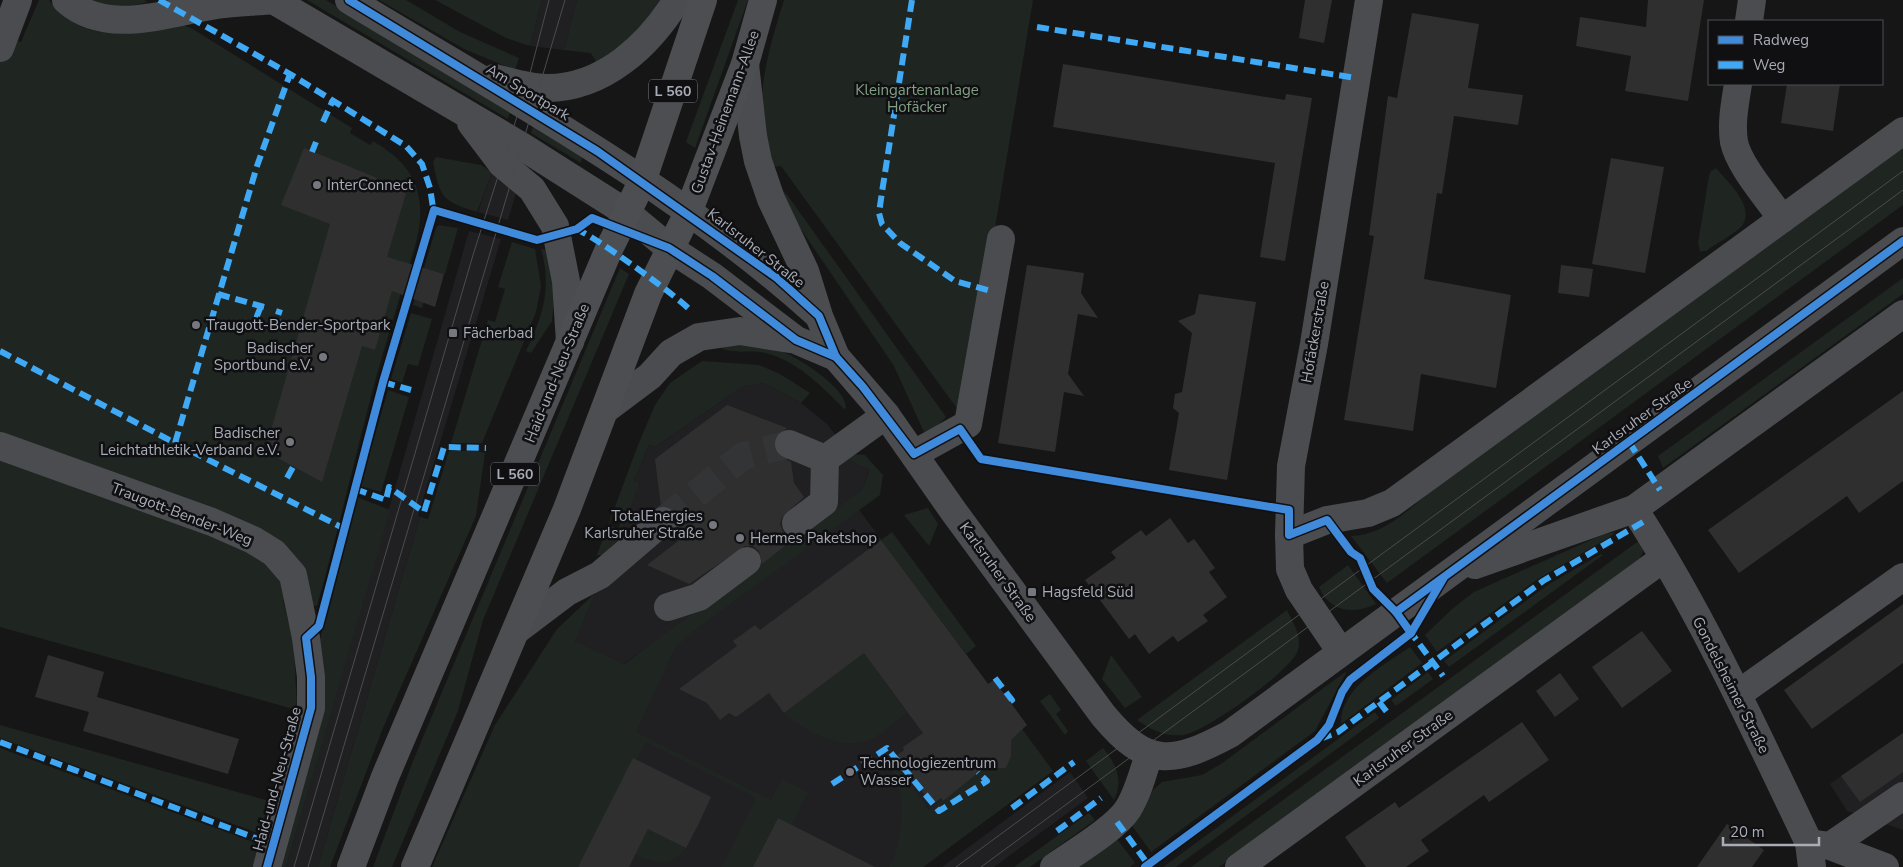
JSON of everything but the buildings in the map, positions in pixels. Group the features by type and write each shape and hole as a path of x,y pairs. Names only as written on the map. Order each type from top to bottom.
{"main road":[{"name":"L 560","path":"627,213 642,182 703,0"},
{"name":"Gustav-Heinemann-Allee","path":"669,248 688,214 745,64 763,0"},
{"name":"Haid-und-Neu-Straße","path":"351,867 386,777 608,249 627,213"},
{"path":"414,867 518,629 606,408 648,294 669,248"}],"street":[{"path":"0,48 18,0"},
{"path":"66,0 77,10 105,19 132,19 219,4 274,0 464,114 523,147 627,213"},
{"name":"Am Sportpark","path":"349,0 534,110 688,214"},
{"path":"457,65 512,83 540,88 549,88 593,79 632,54 650,37 678,0"},
{"name":"Hofäckerstraße","path":"1341,652 1299,590 1292,576 1288,535 1291,466 1314,344 1369,0"},
{"path":"1749,20 1752,0"},
{"path":"745,64 753,136 758,161 771,199 805,270 819,316"},
{"path":"1738,85 1732,128 1734,144 1740,158 1782,218"},
{"path":"464,114 502,164 532,189 555,226 566,281 570,342"},
{"path":"1288,535 1327,520 1368,514 1392,503 1903,131"},
{"name":"Karlsruher Straße","path":"627,213 669,248 712,276 796,340 836,357"},
{"name":"Karlsruher Straße","path":"688,214 777,278 819,316 836,357 886,415 933,484 1092,701 1126,741 1149,754 1166,757 1190,754 1230,734 1903,241"},
{"path":"914,454 968,424 1001,239"},
{"name":"Karlsruher Straße","path":"1445,575 1634,508 1903,314"},
{"path":"606,408 650,376 671,353 699,337 740,330 796,340"},
{"path":"825,459 886,415"},
{"path":"789,444 825,459"},
{"name":"Traugott-Bender-Weg","path":"0,446 212,522 253,540 274,553 293,576 306,638"},
{"path":"796,523 824,502 825,459"},
{"name":"Gondelsheimer Straße","path":"1634,508 1664,558 1738,694 1817,852"},
{"path":"518,629 567,592 600,576 662,521"},
{"name":"Karlsruher Straße","path":"1239,867 1664,558"},
{"path":"668,607 698,597 747,561"},
{"path":"1738,694 1903,577"},
{"name":"Haid-und-Neu-Straße","path":"267,867 311,708 311,676 306,638"},
{"path":"1054,867 1117,822 1127,811 1142,778 1149,754"},
{"path":"1817,852 1903,796"},
{"path":"1817,852 1885,867"}],"shaded area":[{"path":"542,0 577,0 564,50 530,46"},
{"path":"492,172 516,193 508,220 478,212"},
{"path":"469,231 501,239 418,516 420,517 318,867 286,867"},
{"path":"764,383 801,403 827,424 851,454 850,460 870,470 862,490 851,499 1053,771 923,867 562,867 662,637 623,664 575,641 640,483 634,481 649,445 655,447 742,387"},
{"path":"1903,733 1903,830 1847,811 1830,784"},
{"path":"1070,772 1088,798 994,867 942,867"}],"green space":[{"name":"Traugott-Bender-Sportpark","path":"39,0 49,0 63,15 78,25 94,31 110,33 128,32 183,25 191,28 352,128 350,133 370,145 373,141 381,146 403,164 417,188 420,219 417,239 377,374 317,606 283,600 294,646 297,710 0,627 0,35 21,42"},
{"path":"88,0 144,0 148,2 118,6 104,5"},
{"path":"307,0 326,0 511,109 508,119"},
{"path":"379,0 406,0 460,32 519,58 515,70 464,49"},
{"path":"435,0 542,0 530,46 506,38"},
{"path":"577,0 661,0 636,36 597,63 591,53 564,50"},
{"path":"738,0 748,0 695,148 686,142"},
{"name":"Kleingartenanlage Hofäcker","path":"784,0 1033,0 994,234 958,410 781,166 771,167 764,139 762,90 771,44"},
{"path":"534,124 583,151 581,163 531,133"},
{"path":"1903,148 1903,205 1387,583 1351,536 1363,535 1384,527 1404,514 1431,491"},
{"path":"436,157 481,165 492,172 477,212 456,205 444,196 435,174 433,162"},
{"path":"1716,168 1733,187 1743,203 1745,219 1742,226 1735,232 1706,251 1700,251 1698,243 1709,176 1711,171"},
{"path":"780,188 788,196 946,417 936,427 924,432 894,366 792,216"},
{"path":"439,225 458,228 445,274 433,271 422,308 413,305 436,228"},
{"path":"512,242 535,249 541,286 536,312 482,443 451,443 488,320 495,322 505,289 498,287"},
{"path":"541,249 550,250 555,290 552,321 531,353 526,351 541,314 546,289 546,276"},
{"path":"620,268 629,274 483,620 458,711 392,867 373,867 413,761"},
{"path":"1903,278 1903,294 1663,468 1658,456"},
{"path":"411,313 432,319 418,366 408,364 402,383 391,379"},
{"path":"726,343 767,347 781,351 805,363 829,381 844,400 846,408 844,409 808,375 787,362 765,353 733,351 716,345"},
{"path":"702,361 759,365 780,374 810,393 801,403 764,383 742,387 655,447 649,445 634,481 640,483 617,541 603,555 597,555 638,445 655,405 670,383","holes":["613,515 622,519 618,529 609,525"]},
{"path":"388,390 409,397 381,492 360,486"},
{"path":"449,451 478,451 485,453 476,516 383,728 330,867 318,867 420,517 428,519"},
{"path":"851,454 865,455 883,475 880,495 692,632 675,648 636,732 771,800 782,779 808,792 792,825 778,818 753,867 722,867 756,798 646,742 578,867 432,867 495,725 557,629 593,595 575,641 624,664 862,490 870,470 849,460"},
{"path":"357,497 390,510 286,867 276,867 318,647"},
{"path":"928,508 938,524 929,546 904,515"},
{"path":"892,532 976,646 966,654 881,540"},
{"path":"1615,532 1610,537 1538,579 1437,652 1425,635 1452,609 1474,592 1602,535"},
{"path":"1640,540 1645,547 1639,561 1219,867 1191,867"},
{"path":"1601,554 1603,555 1449,667 1444,661 1549,584"},
{"path":"1348,565 1376,604 1359,610 1343,609 1329,602 1323,595 1319,587"},
{"path":"1287,610 1298,634 1298,650 1281,671 1246,699 1209,724 1194,732 1183,735 1170,735 1159,732 1137,720"},
{"path":"1410,647 1422,663 1341,724 1343,711 1348,699 1356,689 1376,670"},
{"path":"864,653 907,712 885,731 870,740 859,743 836,741 812,732 784,713"},
{"path":"1111,655 1142,697 1125,708 1102,679"},
{"path":"1345,672 1315,731 1151,852 1132,826 1153,790 1162,782 1202,775 1221,764"},
{"path":"1428,672 1433,679 1396,706 1391,700"},
{"path":"1050,694 1061,710 1056,714 1068,731 1065,735 1040,701"},
{"path":"1375,712 1379,718 1176,867 1163,867"},
{"path":"0,725 273,802 264,832 255,832 0,738"},
{"path":"1022,729 1053,771 923,867 889,867 899,839 902,807 899,787 889,766 894,762 929,810 988,764 1006,766 1011,756 1007,744"},
{"path":"0,748 253,842 259,849 253,867 0,867"},
{"path":"1103,748 1112,760 1117,772 1118,786 1114,800 1086,761"},
{"path":"1089,813 1095,820 1030,867 1014,867"},
{"path":"648,829 686,848 676,858 664,862 657,862 635,854"},
{"path":"1117,839 1135,863 1130,867 1079,867"}],"tunnel":[{"path":"663,521 743,456 789,444"}],"tram line":[{"path":"294,867 473,255 527,85 549,0"},
{"path":"308,867 565,0"},
{"path":"956,867 1903,171"},
{"path":"981,867 1903,190"}],"marked path":[{"path":"159,0 290,74 406,146 422,164 430,188 434,214"},
{"path":"912,0 879,213 882,224 900,243 955,281 991,291"},
{"path":"1037,27 1356,78"},
{"path":"175,443 257,166 290,74"},
{"path":"323,122 333,100"},
{"path":"312,152 316,142"},
{"path":"575,229 633,265 689,309"},
{"path":"218,294 264,307"},
{"path":"261,306 257,316 261,317"},
{"path":"276,311 282,313"},
{"path":"270,320 288,325"},
{"path":"0,351 175,443 345,529"},
{"path":"383,382 411,390"},
{"path":"1629,442 1660,490"},
{"path":"355,489 386,500 389,487 424,512 444,447 486,448"},
{"path":"287,478 293,467"},
{"path":"1320,739 1338,732 1543,581 1643,522"},
{"path":"1409,630 1443,676"},
{"path":"995,678 1012,700 1009,702"},
{"path":"1379,702 1390,716"},
{"path":"0,742 274,845"},
{"path":"832,784 887,748 939,811 987,781 978,772"},
{"path":"1012,808 1074,762"},
{"path":"1057,831 1101,798"},
{"path":"1117,822 1150,867"}],"cycle path":[{"path":"349,0 597,151 777,278 819,316 836,357 863,387 914,454 960,429 981,459 1289,510 1289,535 1327,520 1351,552 1360,558 1373,589 1396,612 1411,633"},
{"path":"267,867 311,708 311,677 306,638 319,626 383,382 434,210 537,240 577,229 592,218 669,248 712,276 796,340 836,357"},
{"path":"1396,612 1903,241"},
{"path":"1145,867 1317,740 1329,725 1342,692 1350,680 1411,633 1443,579"}],"place":[{"name":"InterConnect","path":"317,185"},
{"name":"Traugott-Bender-Sportpark","path":"196,325"},
{"name":"Fächerbad","path":"453,333"},
{"name":"Badischer Sportbund e.V.","path":"323,357"},
{"name":"Badischer Leichtathletik-Verband e.V.","path":"290,442"},
{"name":"TotalEnergies Karlsruher Straße","path":"713,525"},
{"name":"Hermes Paketshop","path":"740,538"},
{"name":"Hagsfeld Süd","path":"1032,592"},
{"name":"Technologiezentrum Wasser","path":"850,772"}]}
